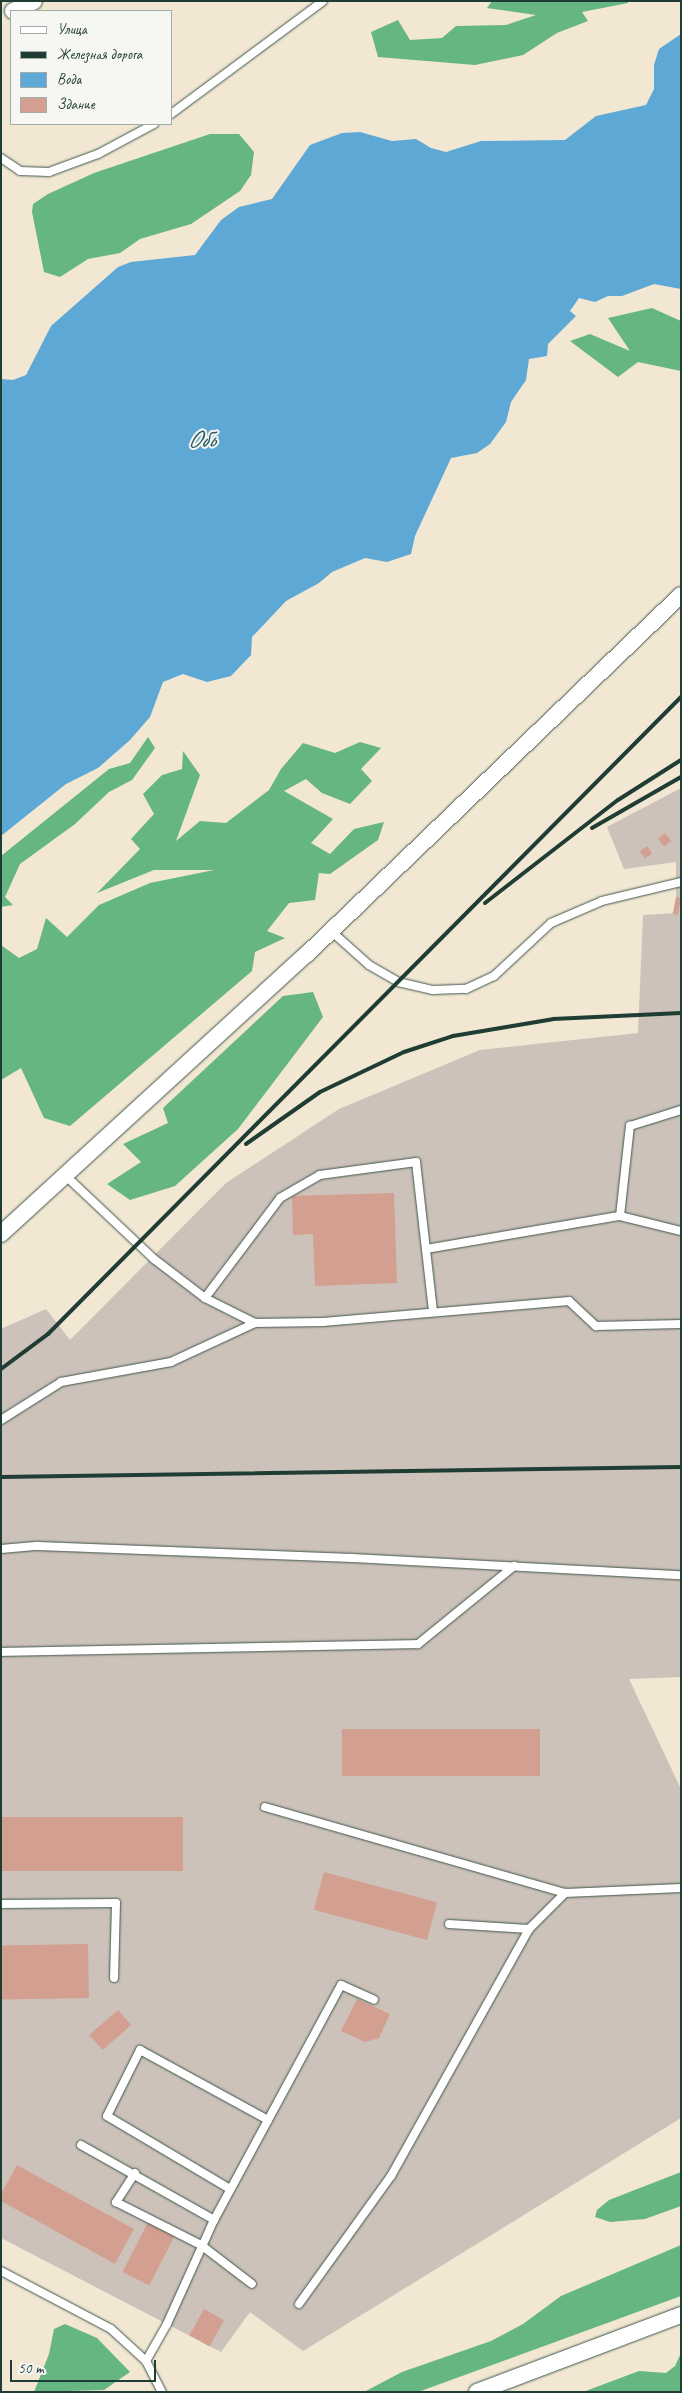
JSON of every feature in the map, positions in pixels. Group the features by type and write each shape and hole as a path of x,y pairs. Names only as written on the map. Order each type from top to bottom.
{"street":[{"path":"16,10 34,1"},
{"path":"1,1234 67,1177 331,931 681,595"},
{"path":"477,2392 681,2315"}],"lane":[{"path":"172,113 323,1"},
{"path":"1,158 20,171 49,172 98,154 152,125"},
{"path":"331,931 369,964 398,982 433,990 466,989 494,976 550,923 602,901 681,882"},
{"path":"620,1216 630,1126 681,1110"},
{"path":"205,1298 280,1198 320,1175 416,1162 433,1312"},
{"path":"67,1177 154,1258 205,1298 255,1323"},
{"path":"426,1249 620,1216 681,1231"},
{"path":"1,1420 61,1382 171,1362 255,1323 323,1322 569,1301 596,1326 681,1324"},
{"path":"1,1549 58,1547 681,1575"},
{"path":"1,1652 418,1644 514,1566"},
{"path":"265,1807 565,1893 681,1888"},
{"path":"299,2304 391,2176 529,1929 565,1893"},
{"path":"1,1904 116,1903 114,1978"},
{"path":"449,1924 529,1929"},
{"path":"146,2361 167,2324 201,2245 230,2189 341,1985 374,2000"},
{"path":"230,2189 106,2116 140,2050 268,2120"},
{"path":"81,2145 135,2173 214,2220"},
{"path":"135,2173 116,2202 201,2245 252,2284"},
{"path":"1,2271 111,2329 146,2361 162,2392"}],"shaded area":[{"path":"681,788 681,1677 629,1679 681,1789 681,2118 303,2351 250,2312 221,2352 1,2238 1,1329 46,1309 70,1340 226,1183 339,1109 480,1050 638,1033 643,915 676,913 676,862 624,869 607,827"}],"green space":[{"path":"492,1 628,1 628,3 582,12 588,21 557,33 523,55 475,65 378,57 371,32 398,20 410,40 442,38 456,26 506,25 536,15 487,8"},
{"path":"210,134 239,134 254,152 251,175 240,191 191,224 140,239 120,253 88,259 60,277 44,272 32,212 33,204 48,194 94,173"},
{"path":"652,308 681,321 681,371 638,362 618,377 570,341 590,334 630,351 608,318"},
{"path":"148,737 155,748 132,780 109,792 75,824 20,864 5,897 13,905 1,907 1,856 109,769 130,763"},
{"path":"360,742 381,748 361,769 372,781 350,804 322,793 306,779 284,791 333,819 311,843 330,854 354,829 384,822 378,840 330,874 319,873 315,900 289,903 267,931 285,938 255,952 252,971 70,1126 44,1118 21,1068 1,1080 1,945 19,958 37,949 46,918 67,937 99,905 150,883 214,870 154,870 97,893 140,849 131,839 154,814 143,794 162,775 182,769 183,751 200,775 176,841 200,821 226,823 269,790 281,769 303,743 335,753"},
{"path":"313,992 323,1017 238,1129 175,1186 130,1200 107,1184 141,1162 123,1144 168,1123 163,1108 283,996"},
{"path":"681,2172 681,2206 645,2219 610,2222 595,2217 597,2210 609,2200"},
{"path":"681,2245 681,2296 418,2392 364,2392 402,2372 491,2341 523,2324 561,2296"},
{"path":"65,2324 97,2338 130,2372 104,2390 34,2392 49,2354 54,2329"},
{"path":"681,2353 681,2392 583,2392 639,2371 666,2373 675,2366"}],"water":[{"name":"Обь","path":"681,34 681,289 654,284 622,296 608,296 595,302 579,298 570,311 576,316 548,344 547,356 529,359 526,380 511,402 506,422 490,444 477,453 451,458 415,536 411,554 387,562 365,558 332,572 319,583 286,601 252,637 251,655 231,676 207,682 183,674 163,682 150,717 130,740 98,768 66,784 1,836 1,379 13,380 26,375 51,326 118,267 131,262 195,255 221,220 239,207 272,199 310,145 342,133 360,132 392,141 416,139 431,148 446,152 481,141 565,140 596,116 646,105 654,89 654,65 659,49"}],"building":[{"path":"665,833 671,841 664,846 658,838"},
{"path":"647,846 652,853 645,859 640,851"},
{"path":"676,897 681,898 678,915 673,914"},
{"path":"394,1193 397,1283 315,1286 313,1234 293,1235 292,1196"},
{"path":"342,1729 540,1729 540,1776 342,1776"},
{"path":"1,1817 183,1817 183,1871 1,1871"},
{"path":"324,1872 437,1902 427,1940 314,1910"},
{"path":"88,1944 89,1998 2,2000 1,1946"},
{"path":"357,1999 390,2014 379,2038 365,2042 341,2031"},
{"path":"118,2010 131,2025 102,2050 89,2035"},
{"path":"17,2165 134,2229 115,2264 1,2201 1,2194"},
{"path":"148,2222 175,2236 149,2286 123,2272"},
{"path":"204,2309 224,2320 210,2346 189,2335"}],"railway":[{"path":"1,1369 48,1334 681,697"},
{"path":"485,903 618,800 681,760"},
{"path":"592,828 681,777"},
{"path":"246,1144 320,1092 404,1052 453,1036 553,1019 681,1013"},
{"path":"1,1477 681,1467"}]}
